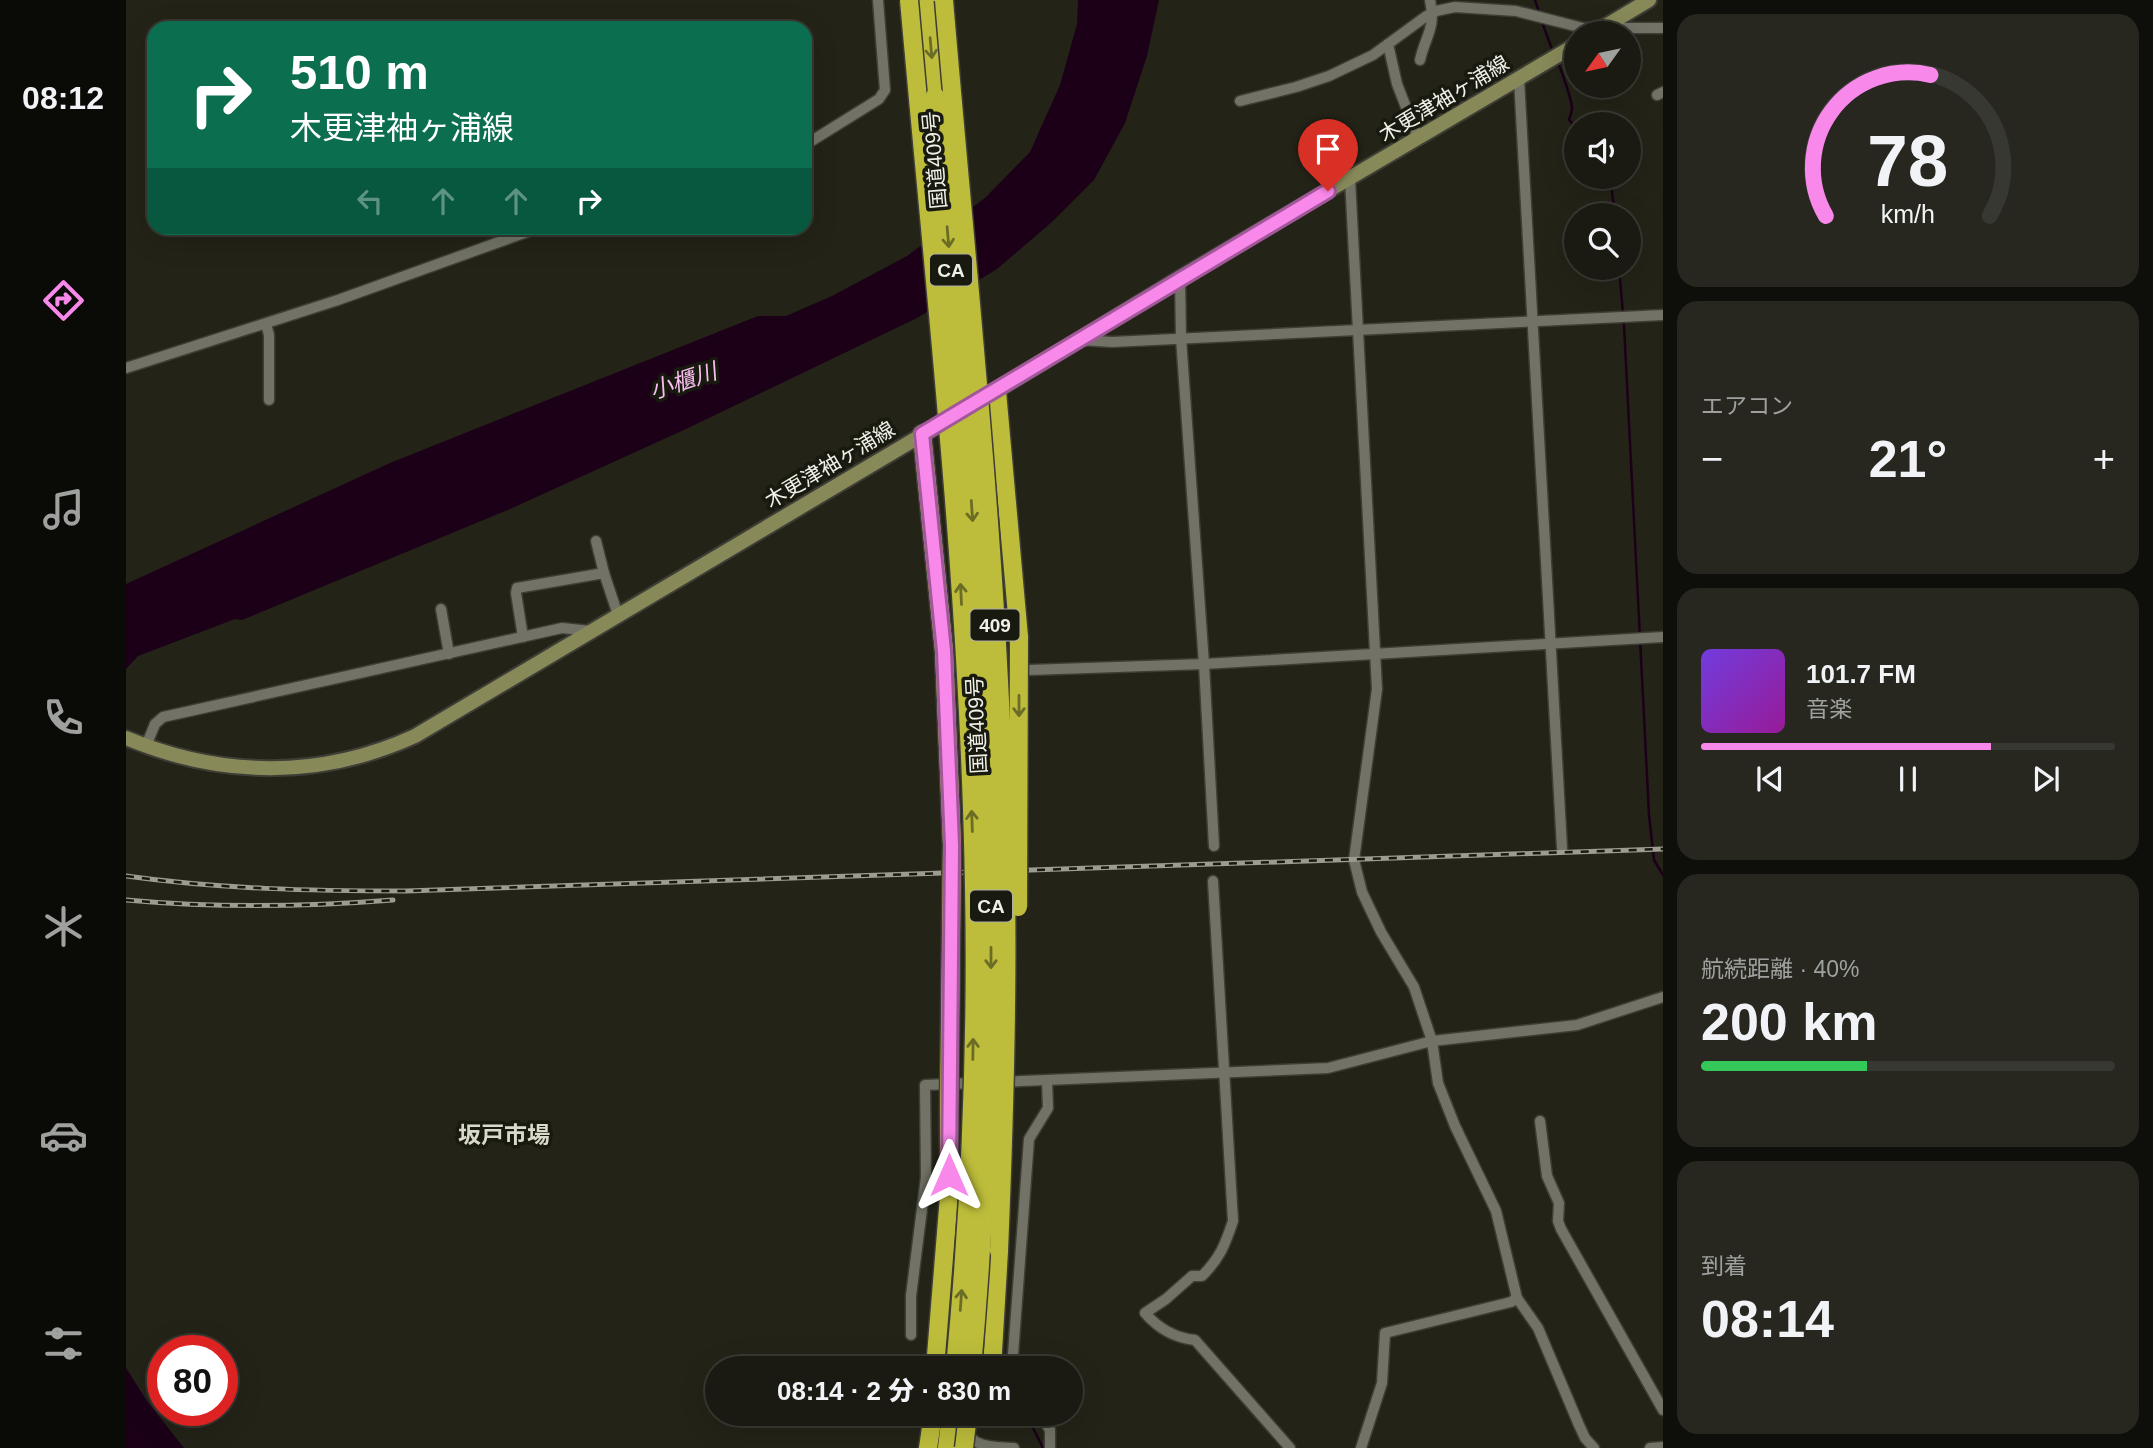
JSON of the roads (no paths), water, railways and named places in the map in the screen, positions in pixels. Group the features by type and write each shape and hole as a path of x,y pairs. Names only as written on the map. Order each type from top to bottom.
{"highway":[{"name":"CA","path":"909,0 949,444 969,743 974,888 972,1113 956,1356"},
{"name":"CA","path":"926,0 977,578 991,886 988,1114 974,1356"},
{"name":"国道409号","path":"944,0 992,573 1006,884 1005,1113 993,1356"},
{"path":"997,391 1019,637 1018,1023 1005,1113"},
{"path":"922,434 944,651 952,845 948,1196 936,1356"},
{"name":"国道409号","path":"985,1356 994,1323"},
{"path":"928,1448 930,1426"},
{"path":"947,1448 950,1426"},
{"path":"955,1448 966,1431"}],"main road":[{"path":"1609,21 1625,7 1650,0"},
{"name":"木更津袖ヶ浦線","path":"126,738 185,758 234,768 270,770 321,764 391,747 415,736 997,391 1180,278 1564,52"}],"street":[{"path":"812,141 879,99 885,90 878,0"},
{"path":"1419,60 1432,31 1430,0"},
{"path":"1240,100 1329,76 1361,61 1432,13 1455,8 1516,11 1564,23"},
{"path":"1642,29 1663,28"},
{"path":"1388,44 1397,84 1419,138"},
{"path":"1519,79 1562,848"},
{"path":"1350,179 1377,689 1354,860 1356,873 1381,932 1414,987 1432,1041 1438,1083 1496,1211 1517,1298 1538,1328 1585,1438 1594,1448"},
{"path":"126,368 265,324 518,235"},
{"path":"1180,278 1181,338 1214,846"},
{"path":"1080,340 1112,342 1663,315"},
{"path":"265,324 269,334 269,400"},
{"path":"596,541 618,615"},
{"path":"523,637 517,588 604,573"},
{"path":"441,609 449,653"},
{"path":"146,746 155,724 163,717 562,628 591,631"},
{"path":"1028,670 1204,664 1663,637"},
{"path":"1213,881 1233,1221 1222,1253 1209,1269 1202,1276 1192,1276 1145,1313 1164,1330 1183,1339 1195,1340 1290,1448"},
{"path":"911,1335 911,1296 926,1177 925,1085 1328,1068 1432,1041 1577,1025 1663,997"},
{"path":"1013,1356 1029,1139 1048,1108 1047,1081"},
{"path":"1540,1121 1547,1176 1559,1203 1558,1221 1561,1229 1663,1410"},
{"path":"1361,1448 1382,1383 1385,1332 1511,1302 1517,1298"},
{"path":"1048,1426 1050,1448"},
{"path":"966,1431 977,1446 1014,1448"},
{"path":"1650,1448 1663,1447"}],"water":[{"name":"小櫃川","path":"1078,0 1159,0 1147,56 1125,123 1094,180 1053,221 997,269 917,318 686,429 510,509 242,620 235,619 138,656 126,669 126,584 390,463 758,316 786,316 832,296 907,256 985,198 1030,152 1060,85 1077,24"},
{"path":"126,1368 147,1401 147,1426 167,1426 184,1448 126,1448"}],"waterway":[{"path":"1535,0 1539,12"},
{"path":"1542,22 1553,52"},
{"path":"1557,61 1572,104 1571,112"},
{"path":"1612,189 1613,203"},
{"path":"1620,280 1649,815 1654,860 1663,875"},
{"path":"1032,1426 1043,1448"}],"railway":[{"path":"126,876 266,888 406,891 1663,849"},
{"path":"126,900 260,906 393,900"}],"district":[{"name":"坂戸市場","path":"504,1135"}]}
